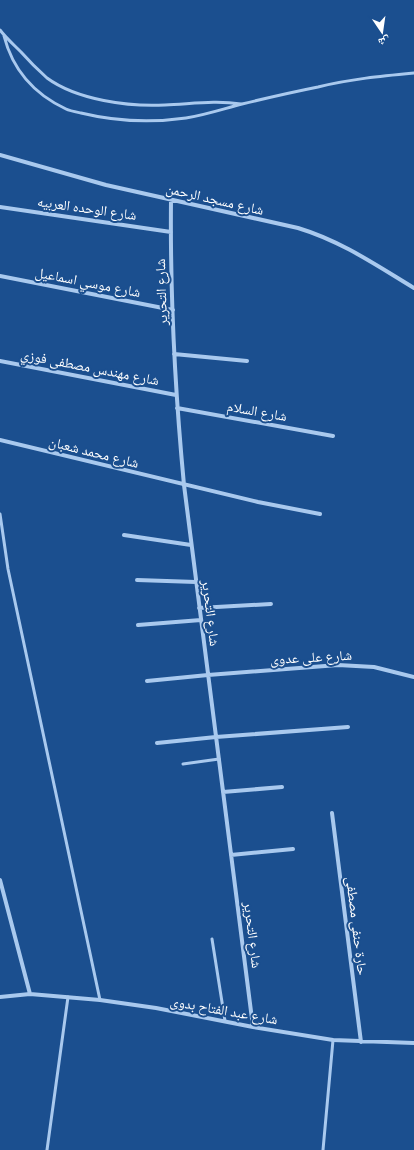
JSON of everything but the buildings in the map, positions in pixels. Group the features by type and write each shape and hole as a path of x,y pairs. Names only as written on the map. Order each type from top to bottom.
{"street":[{"name":"شارع مسجد الرحمن","path":"0,155 79,178 298,228 320,235 355,252 414,288"},
{"name":"شارع التحرير","path":"171,200 174,354 184,485 253,1027"},
{"name":"شارع الوحده العربيه","path":"0,207 171,232"},
{"name":"شارع موسي اسماعيل","path":"0,276 173,310"},
{"path":"174,354 247,361"},
{"name":"شارع مهندس مصطفى فوزي","path":"0,361 176,395"},
{"name":"شارع السلام","path":"177,408 333,436"},
{"name":"شارع محمد شعبان","path":"0,440 184,485 320,514"},
{"path":"124,535 191,544"},
{"path":"137,580 196,582"},
{"path":"199,608 271,604"},
{"path":"138,625 201,620"},
{"name":"شارع على عدوى","path":"147,681 338,665 374,667 414,677"},
{"path":"157,744 216,737 348,727"},
{"path":"223,792 282,787"},
{"name":"حارة حنفى مصطفى","path":"332,813 361,1042"},
{"path":"232,855 293,850"},
{"path":"0,880 30,994"},
{"name":"شارع عبد الفتاح بدوى","path":"0,997 30,994 100,1000 334,1040 414,1043"}],"lane":[{"path":"0,30 4,36 48,78 66,89 86,96 135,105 163,106 220,102 243,104"},
{"path":"4,36 8,51 15,65 24,78 44,97 67,110 123,120 187,118 320,86 379,76 414,73"},
{"path":"0,514 8,569 100,1000"},
{"path":"183,764 219,759"},
{"path":"212,939 225,1021"},
{"path":"47,1150 68,997"},
{"path":"323,1150 334,1040"}]}
